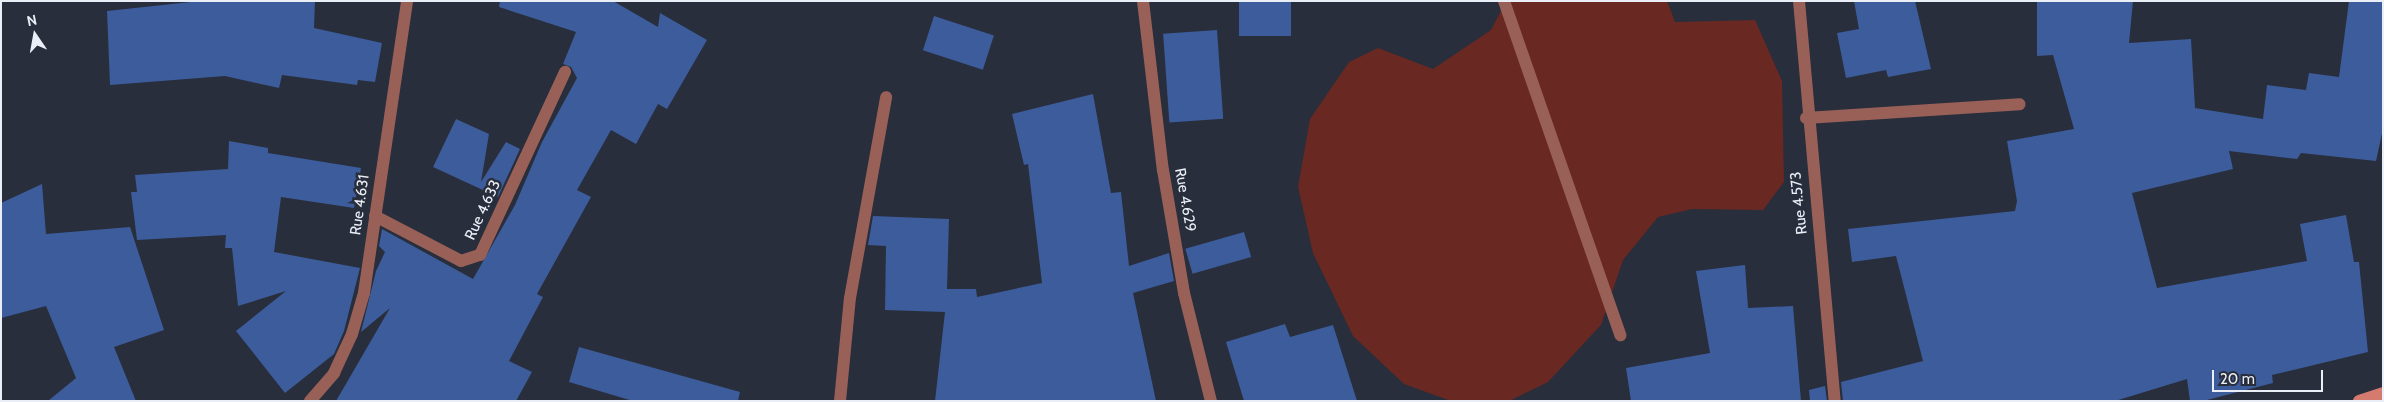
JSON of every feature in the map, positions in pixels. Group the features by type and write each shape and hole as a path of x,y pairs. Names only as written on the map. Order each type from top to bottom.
{"main road":[{"path":"2359,401 2383,393"}],"street":[{"name":"Rue 4.631","path":"310,401 334,373 352,334 364,293 407,1"},
{"name":"Rue 4.629","path":"1143,1 1176,246 1212,401"},
{"path":"1504,1 1620,335"},
{"name":"Rue 4.573","path":"1799,1 1806,118 1835,401"},
{"name":"Rue 4.633","path":"375,216 461,261 480,255 565,72"},
{"path":"840,401 848,308 886,98"},
{"path":"1806,118 2020,104"}],"shaded area":[{"path":"1506,1 1667,1 1675,22 1755,20 1782,81 1784,182 1763,210 1692,209 1658,217 1623,260 1601,325 1548,382 1509,401 1451,401 1404,384 1353,336 1313,253 1298,187 1310,119 1349,62 1378,48 1433,69 1491,30"}],"building":[{"path":"200,1 315,1 314,28 382,43 375,82 358,80 357,85 282,75 279,88 225,76 110,85 107,11"},
{"path":"500,1 613,1 658,27 660,13 707,40 667,109 658,104 636,144 611,130 577,190 591,197 537,294 543,297 509,361 532,372 516,401 336,401 390,308 361,332 376,271 385,252 379,246 382,229 473,279 515,205 542,142 577,78 571,67 563,64 576,32 499,7"},
{"path":"1239,1 1291,1 1291,36 1239,36"},
{"path":"1854,1 1915,1 1931,69 1888,77 1886,70 1846,78 1837,33 1859,29"},
{"path":"2037,1 2133,1 2129,43 2191,39 2195,108 2263,119 2267,85 2306,90 2309,73 2339,77 2349,1 2383,1 2383,129 2376,161 2301,153 2297,159 2229,151 2233,169 2132,193 2157,288 2307,261 2300,224 2346,215 2354,262 2359,262 2368,352 2272,375 2273,383 2203,401 2190,401 2187,379 2115,401 1843,401 1841,382 1923,361 1896,256 1852,262 1848,229 2015,211 2017,201 2007,141 2074,129 2053,55 2037,56"},
{"path":"934,16 994,35 983,70 923,50"},
{"path":"1217,30 1223,119 1169,123 1163,34"},
{"path":"1093,94 1111,193 1121,192 1129,266 1169,253 1174,281 1133,293 1156,401 935,401 945,312 885,310 886,246 868,245 873,216 949,219 947,289 976,289 977,297 1042,283 1028,164 1024,165 1012,114"},
{"path":"456,119 489,134 481,182 506,142 520,149 498,197 433,167"},
{"path":"229,141 268,148 268,153 361,168 354,208 281,197 274,252 360,268 344,331 334,354 285,393 236,331 286,291 238,306 232,248 225,248 226,235 137,240 131,192 137,192 135,175 228,169"},
{"path":"42,184 46,234 130,227 164,330 114,347 136,401 48,401 76,378 46,306 1,318 1,203"},
{"path":"1244,232 1251,257 1193,274 1185,249"},
{"path":"1745,265 1748,308 1793,306 1801,401 1631,401 1626,368 1710,353 1696,271"},
{"path":"1285,324 1290,337 1333,325 1357,401 1244,401 1226,342"},
{"path":"579,347 740,392 738,401 633,401 569,382"},
{"path":"1825,386 1827,401 1810,401 1809,390"}]}
